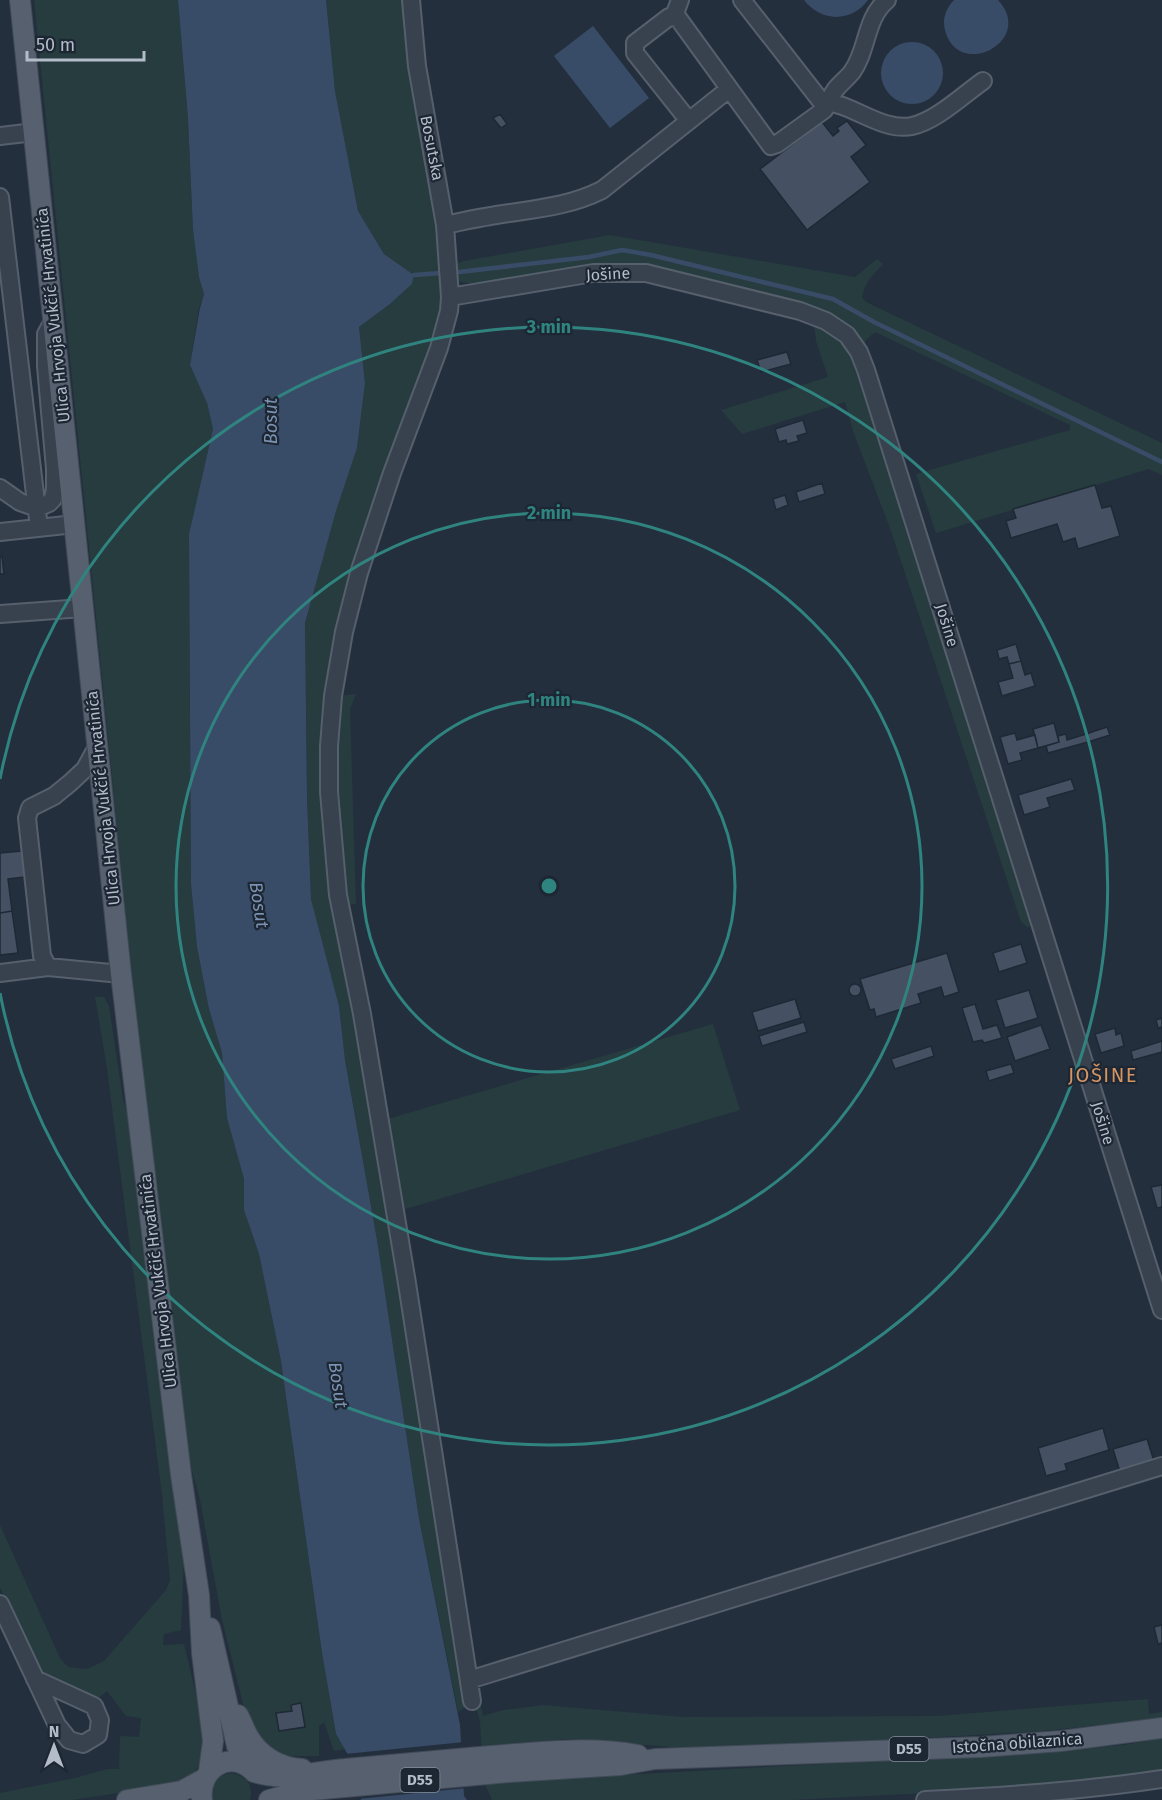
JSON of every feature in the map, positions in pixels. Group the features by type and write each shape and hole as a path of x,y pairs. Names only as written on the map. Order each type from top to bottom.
{"main road":[{"name":"Ulica Hrvoja Vukčić Hrvatinića","path":"20,0 121,974 181,1475 199,1594 202,1653 212,1730 212,1758 201,1789 202,1800"},
{"name":"Ulica Hrvoja Vukčić Hrvatinića","path":"199,1594 212,1634 237,1746 262,1789 261,1800"},
{"path":"225,1695 254,1746 263,1755 284,1767 328,1779"},
{"name":"Istočna obilaznica","path":"328,1779 510,1763 621,1765 655,1759 981,1747 1061,1741 1162,1728"},
{"name":"D55","path":"206,1775 218,1765 227,1762 238,1763 277,1777 328,1779"},
{"path":"127,1800 182,1791 206,1775"},
{"name":"D55","path":"269,1800 328,1779"}],"street":[{"name":"Bosutska","path":"411,0 417,66 445,225 449,311 439,348 392,473 359,573 346,622 333,696 329,781 338,895 362,1014 404,1265 472,1701"},
{"path":"674,16 680,0"},
{"path":"742,0 826,103"},
{"path":"689,122 635,53 633,47 634,43 669,17 678,18 771,146 824,110 832,93 852,72 873,17 887,0"},
{"path":"826,103 838,103 882,124 910,127 928,121 983,81"},
{"path":"445,225 548,209 573,203 602,190 729,89"},
{"path":"0,136 34,132"},
{"path":"0,197 39,528"},
{"name":"Jošine","path":"450,297 592,273 646,273 800,310 826,321 847,335 859,352 1162,1310"},
{"path":"0,488 20,502 37,508 53,499 55,469 46,366 46,334 54,320"},
{"path":"0,532 75,524"},
{"path":"0,614 83,608"},
{"path":"48,967 42,956 27,818 30,808 54,796 85,769 97,747"},
{"path":"0,972 48,967 121,974"},
{"path":"469,1680 1162,1466"},
{"path":"0,1604 35,1679"},
{"path":"925,1800 1100,1789 1162,1779"}],"green space":[{"path":"34,0 178,0 188,118 193,230 199,277 204,294 199,308 190,365 207,403 213,429 189,534 191,884 197,947 209,1009 222,1053 227,1118 244,1179 244,1210 259,1254 281,1361 322,1653 336,1734 345,1749 334,1751 324,1722 319,1726 319,1756 287,1756 286,1759 267,1750 249,1727 222,1620 200,1500 189,1460 160,1237 134,995"},
{"path":"326,0 404,0 438,212 442,299 437,330 359,547 343,605 324,717 376,1131 466,1701 464,1708 458,1712 419,1519 377,1240 345,1060 339,1006 311,899 307,799 305,623 336,511 357,448 365,383 359,327 412,284 414,275 384,254 358,211 335,91"},
{"path":"610,235 855,277 877,259 883,264 865,288 862,298 866,302 1162,443 1162,475 1149,469 936,533 916,474 1070,430 1070,425 875,332 863,346 843,324 663,269 629,263 611,264 476,285 458,281 455,264 464,261"},
{"path":"814,323 844,340 853,352 1032,926 1027,927 1021,922 891,531 853,431 845,402 742,434 721,410 828,377 816,341"},
{"path":"356,694 350,709 356,904 345,905 333,769 338,696"},
{"path":"95,997 104,997 109,1006 123,1099 130,1123 184,1558 181,1630 164,1634 163,1645 184,1644 201,1716 202,1750 200,1763 195,1772 178,1784 72,1800 0,1800 0,1793 107,1769 119,1769 120,1736 139,1737 141,1718 126,1716 107,1691 96,1700 45,1676 0,1587 0,1525 60,1658 68,1667 87,1669 104,1661 166,1590 170,1580 162,1495 107,1069"},
{"path":"713,1024 740,1110 402,1210 384,1120"},
{"path":"476,1682 483,1716 503,1710 543,1705 683,1717 936,1716 1148,1699 1149,1714 1162,1712 1162,1718 1043,1731 783,1746 684,1748 571,1739 489,1745 486,1749 494,1782 1043,1752 1124,1745 1162,1738 1162,1773 1004,1789 792,1800 492,1800 484,1782 480,1722 476,1707"},
{"path":"232,1773 248,1782 251,1790 250,1800 212,1800 211,1795 215,1782 218,1778"}],"water":[{"name":"Bosut","path":"178,0 326,0 335,91 358,211 384,254 414,275 412,284 359,327 365,383 357,448 336,511 305,623 307,799 311,899 339,1006 345,1060 377,1240 419,1519 460,1725 464,1796 467,1800 361,1800 351,1760 336,1734 322,1653 281,1361 259,1254 244,1210 244,1179 227,1118 222,1053 209,1009 197,947 191,884 189,534 213,429 207,403 190,365 204,294 199,277 193,230 188,118"},
{"path":"804,0 868,0 853,13 836,17 819,13"},
{"path":"954,0 998,0 1007,15 1008,29 1001,41 991,50 978,54 964,53 953,45 945,30 944,18"},
{"path":"593,26 649,98 610,128 554,56"},
{"path":"906,42 918,42 934,51 941,61 943,73 941,85 934,95 918,104 906,104 895,99 886,90 881,79 881,67 886,56 895,47"}],"pier":[{"path":"464,1742 467,1788 358,1799 349,1761 345,1754"}],"building":[{"path":"500,114 507,124 501,128 493,118"},
{"path":"847,121 866,145 851,157 870,182 807,230 760,169 822,122 833,136 839,131 837,128"},
{"path":"787,352 791,364 761,372 757,360"},
{"path":"803,420 807,433 797,436 799,441 787,444 786,440 779,442 775,429"},
{"path":"822,483 825,494 799,502 796,492"},
{"path":"1095,485 1102,508 1111,506 1120,536 1078,549 1075,538 1063,542 1057,524 1011,538 1006,521 1016,518 1013,509"},
{"path":"785,495 788,505 776,510 773,499"},
{"path":"2,556 4,574 0,574 0,557"},
{"path":"1016,644 1021,661 1009,664 1007,657 999,659 997,650"},
{"path":"1021,661 1025,675 1031,673 1035,686 1002,696 998,682 1013,678 1009,664"},
{"path":"1054,723 1059,742 1038,748 1033,729"},
{"path":"1107,727 1110,735 1088,742 1086,734"},
{"path":"1015,733 1017,740 1035,735 1038,748 1020,753 1022,760 1008,764 1000,737"},
{"path":"1066,734 1067,740 1086,734 1088,742 1048,753 1046,746 1059,742 1058,736"},
{"path":"1071,779 1075,790 1047,798 1050,807 1024,815 1018,795"},
{"path":"22,851 25,877 8,879 12,911 0,913 0,853"},
{"path":"12,911 18,953 0,955 0,913"},
{"path":"1021,944 1027,963 999,972 993,953"},
{"path":"947,953 959,992 944,997 941,987 918,994 921,1003 876,1017 874,1009 870,1010 860,979"},
{"path":"857,984 860,985 860,995 853,996 850,995 849,988 850,985"},
{"path":"1029,990 1038,1018 1005,1028 996,1000"},
{"path":"795,999 801,1018 758,1031 752,1012"},
{"path":"975,1004 983,1029 997,1025 1002,1038 984,1043 982,1040 973,1042 962,1008"},
{"path":"1162,1018 1162,1027 1158,1028 1156,1020"},
{"path":"804,1022 807,1032 762,1046 759,1036"},
{"path":"1041,1025 1050,1049 1015,1061 1007,1037"},
{"path":"1115,1028 1116,1035 1121,1033 1124,1046 1101,1053 1095,1034"},
{"path":"1162,1041 1162,1052 1133,1060 1131,1051"},
{"path":"931,1046 934,1056 895,1069 891,1059"},
{"path":"1011,1064 1014,1073 989,1081 986,1071"},
{"path":"1162,1185 1162,1207 1157,1208 1151,1187"},
{"path":"1103,1428 1109,1450 1065,1464 1067,1470 1046,1476 1038,1448"},
{"path":"1147,1439 1154,1461 1120,1472 1113,1449"},
{"path":"1162,1625 1162,1643 1158,1644 1154,1627"},
{"path":"301,1703 305,1727 279,1731 276,1713 292,1711 291,1705"}],"waterway":[{"path":"459,272 589,257 622,250 833,299 874,322 1162,462"},
{"path":"414,275 441,273"}],"district":[{"name":"JOŠINE","path":"1103,1075"}]}
